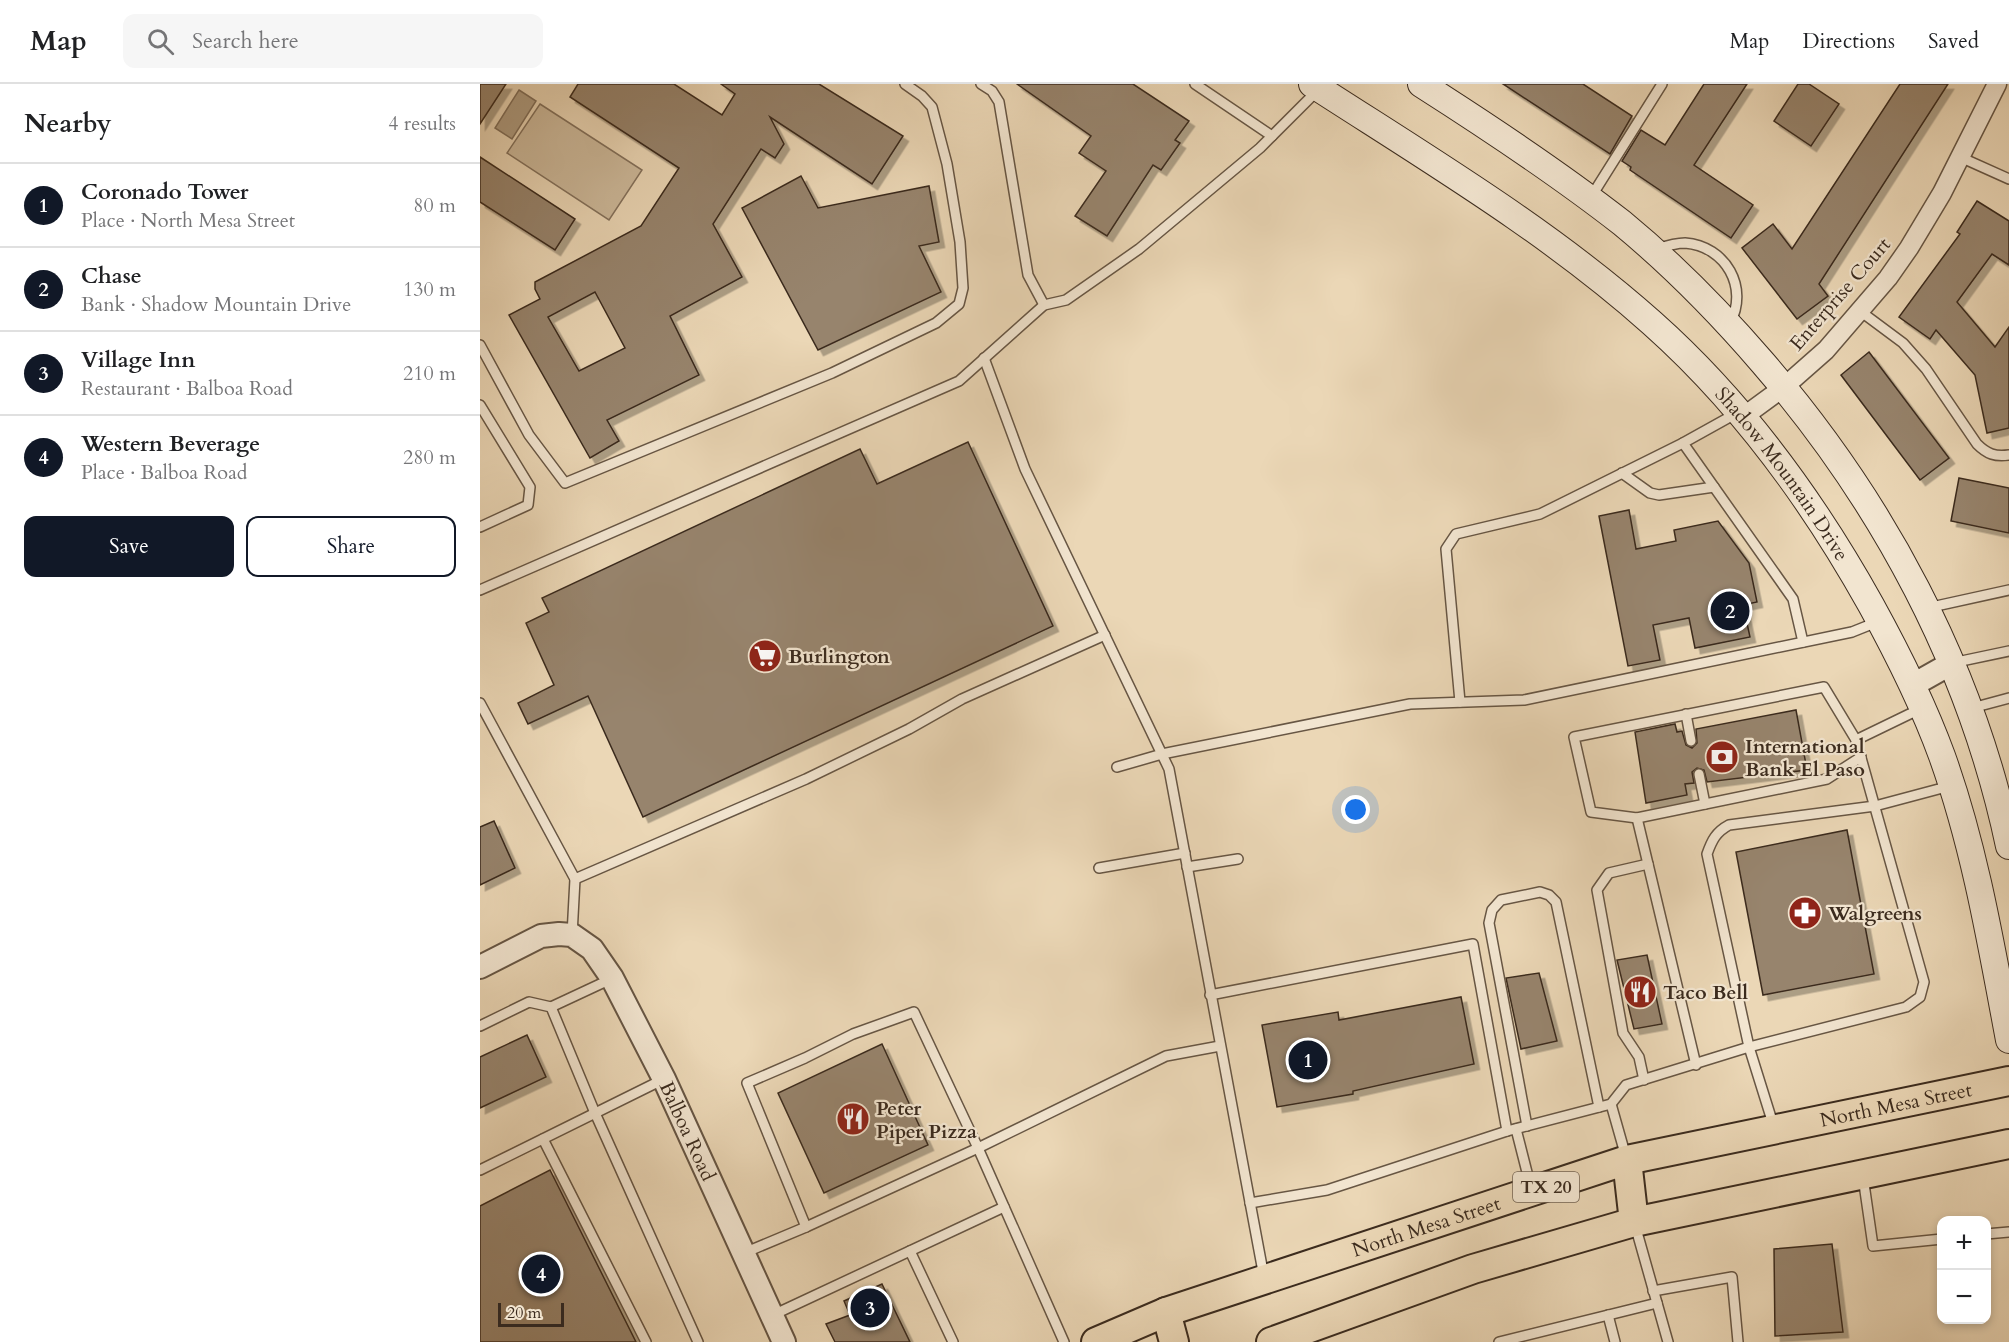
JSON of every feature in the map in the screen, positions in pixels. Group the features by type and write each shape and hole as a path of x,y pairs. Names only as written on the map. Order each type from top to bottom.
{"main road":[{"path":"1421,84 1590,199 1652,250 1681,275 1730,324 1784,387 1859,488 1893,542 1927,608 1952,663 1983,744 2008,836"},
{"name":"Shadow Mountain Drive","path":"1318,86 1524,222 1589,271 1677,346 1741,415 1785,470 1839,548 1880,621 1918,696 1943,757 1974,865 2009,1040"},
{"name":"North Mesa Street","path":"1096,1342 1166,1312 1627,1160 2009,1081"},
{"path":"1271,1342 1473,1269 1634,1222 2009,1144"},
{"path":"1627,1160 1634,1222"},
{"path":"1166,1312 1174,1342"}],"street":[{"name":"Enterprise Court","path":"1741,415 1784,387 1826,350 1888,278 1942,193 1997,84"},
{"path":"1918,696 1952,663"},
{"path":"480,967 541,936 572,935"},
{"name":"Balboa Road","path":"572,935 592,949 612,978 664,1078 772,1315 781,1341"}],"lane":[{"path":"480,345 529,435 565,483 822,377 936,323 959,304 963,288 960,242 947,164 932,107 922,96 905,84"},
{"path":"981,84 992,91 999,102 1028,275 1044,306"},
{"path":"1194,84 1272,135"},
{"path":"1590,199 1662,84"},
{"path":"480,590 959,381 1044,306 1066,300 1139,249 1260,148 1318,86"},
{"path":"1960,157 2009,179"},
{"path":"1652,250 1688,243 1706,249 1727,264 1738,294 1736,312 1730,324"},
{"path":"1860,311 1902,342 1926,369 1964,421 1977,444 1986,453 1999,456 2009,454"},
{"path":"984,358 1025,469 1169,769 1264,1280"},
{"path":"480,405 530,487 528,505 480,527"},
{"path":"1460,702 1446,549 1456,534 1540,514 1741,415"},
{"path":"1683,443 1793,598 1803,642"},
{"path":"1622,473 1650,493 1659,495 1714,487"},
{"path":"1927,608 2009,590"},
{"path":"1117,767 1162,754 1410,704 1524,700 1852,632 1880,621"},
{"path":"574,879 806,779 909,729 963,699 1105,635"},
{"path":"1952,663 2009,651"},
{"path":"1250,1203 1327,1190 1511,1130 1611,1104 1626,1085 1749,1047 1906,1007 1920,997 1924,982 1875,806 1861,757 1856,740 1824,687 1574,737 1592,812 1637,818 1827,779 1861,757"},
{"path":"1856,740 1918,696"},
{"path":"1969,709 2009,698"},
{"path":"480,703 574,879 572,935"},
{"path":"1686,714 1691,741"},
{"path":"1699,774 1705,804"},
{"path":"1775,1130 1749,1047 1707,854 1711,841 1719,831 1729,825 1875,806 1952,786"},
{"path":"1637,818 1696,1065"},
{"path":"1099,867 1185,853"},
{"path":"1187,867 1238,860"},
{"path":"1644,1080 1639,1057 1623,1033 1597,890 1609,873 1648,864"},
{"path":"1527,1126 1489,923 1492,910 1501,900 1540,892 1556,902 1599,1107"},
{"path":"1210,994 1473,944 1511,1130 1532,1192"},
{"path":"480,1026 529,1002 551,1007 612,978"},
{"path":"551,1007 595,1113 698,1342"},
{"path":"806,1227 747,1083 853,1034 914,1012 978,1148 1064,1342"},
{"path":"744,1253 978,1148 1166,1056 1220,1046"},
{"path":"480,1170 664,1078"},
{"path":"1611,1104 1627,1160"},
{"path":"543,1139 646,1342"},
{"path":"1863,1175 1872,1246 1937,1239"},
{"path":"772,1315 1004,1207"},
{"path":"1634,1222 1668,1342"},
{"path":"1991,1234 2009,1232"},
{"path":"910,1251 953,1342"},
{"path":"1653,1291 1732,1277 1738,1342"},
{"path":"1499,1342 1657,1303"},
{"path":"1608,1315 1615,1342"}],"shaded area":[{"path":"519,90 536,101 512,139 495,128"},
{"path":"540,104 642,170 609,220 507,153"}],"building":[{"path":"480,84 506,84 480,124"},
{"path":"578,84 674,84 722,115 735,94 721,84 819,84 903,136 872,184 770,117 784,144 775,158 761,149 713,224 742,277 670,316 699,375 607,420 619,441 590,458 509,315 540,299 535,289 535,282 641,226 679,168 570,97","holes":["595,292 625,348 579,371 548,317"]},
{"path":"1017,84 1133,84 1189,121 1175,140 1180,143 1161,170 1153,165 1107,236 1075,216 1106,171 1079,153 1091,136"},
{"path":"1503,84 1583,84 1632,116 1610,154"},
{"path":"1704,84 1747,84 1694,165 1753,205 1731,238 1630,170 1631,167 1622,161 1641,130 1665,145"},
{"path":"1798,84 1809,84 1839,104 1811,146 1774,121"},
{"path":"1900,84 1948,84 1819,284 1828,296 1797,319 1742,248 1773,224 1792,249"},
{"path":"480,157 575,219 555,250 480,202"},
{"path":"801,176 818,208 929,186 939,242 919,246 941,292 818,350 742,208"},
{"path":"1977,201 2009,221 2009,265 1992,254 1957,302 1995,347 2009,327 2009,428 1987,433 1975,375 1936,330 1930,339 1899,317 1960,234 1957,232"},
{"path":"1869,352 1949,458 1920,480 1841,375"},
{"name":"Burlington","path":"968,442 1053,626 643,817 588,696 528,724 518,703 554,685 526,623 549,612 542,598 860,449 877,484"},
{"path":"1959,478 2009,488 2009,533 1951,521"},
{"path":"1629,510 1636,549 1676,541 1674,530 1718,521 1749,563 1757,602 1743,605 1750,637 1695,648 1689,618 1653,625 1660,660 1628,666 1599,516"},
{"name":"International Bank El Paso","path":"1796,710 1807,770 1707,782 1704,770 1697,768 1692,772 1694,783 1685,784 1687,795 1646,803 1635,732 1675,724 1677,732 1682,731 1686,745 1692,748 1697,743 1696,729"},
{"path":"494,821 515,868 480,885 480,827"},
{"name":"Walgreens","path":"1847,830 1874,974 1763,995 1736,852"},
{"name":"Taco Bell","path":"1647,955 1662,1024 1634,1029 1617,960"},
{"path":"1539,973 1557,1041 1521,1049 1506,978"},
{"path":"1461,997 1474,1064 1353,1091 1353,1094 1277,1107 1262,1025 1338,1012 1339,1020"},
{"path":"527,1035 546,1077 480,1108 480,1057"},
{"name":"Peter Piper Pizza","path":"882,1044 928,1145 824,1193 778,1093"},
{"path":"550,1170 636,1342 480,1342 480,1206"},
{"path":"1832,1244 1843,1332 1775,1336 1774,1249"},
{"path":"882,1284 910,1342 835,1342 826,1324 850,1315 844,1301"}],"place":[{"name":"Chase","path":"1730,611"},
{"name":"Burlington","path":"765,656"},
{"name":"International Bank El Paso","path":"1722,757"},
{"name":"Walgreens","path":"1805,913"},
{"name":"Taco Bell","path":"1640,992"},
{"name":"Coronado Tower","path":"1308,1060"},
{"name":"Peter Piper Pizza","path":"853,1119"},
{"name":"Western Beverage","path":"541,1274"},
{"name":"Village Inn","path":"870,1308"}]}
